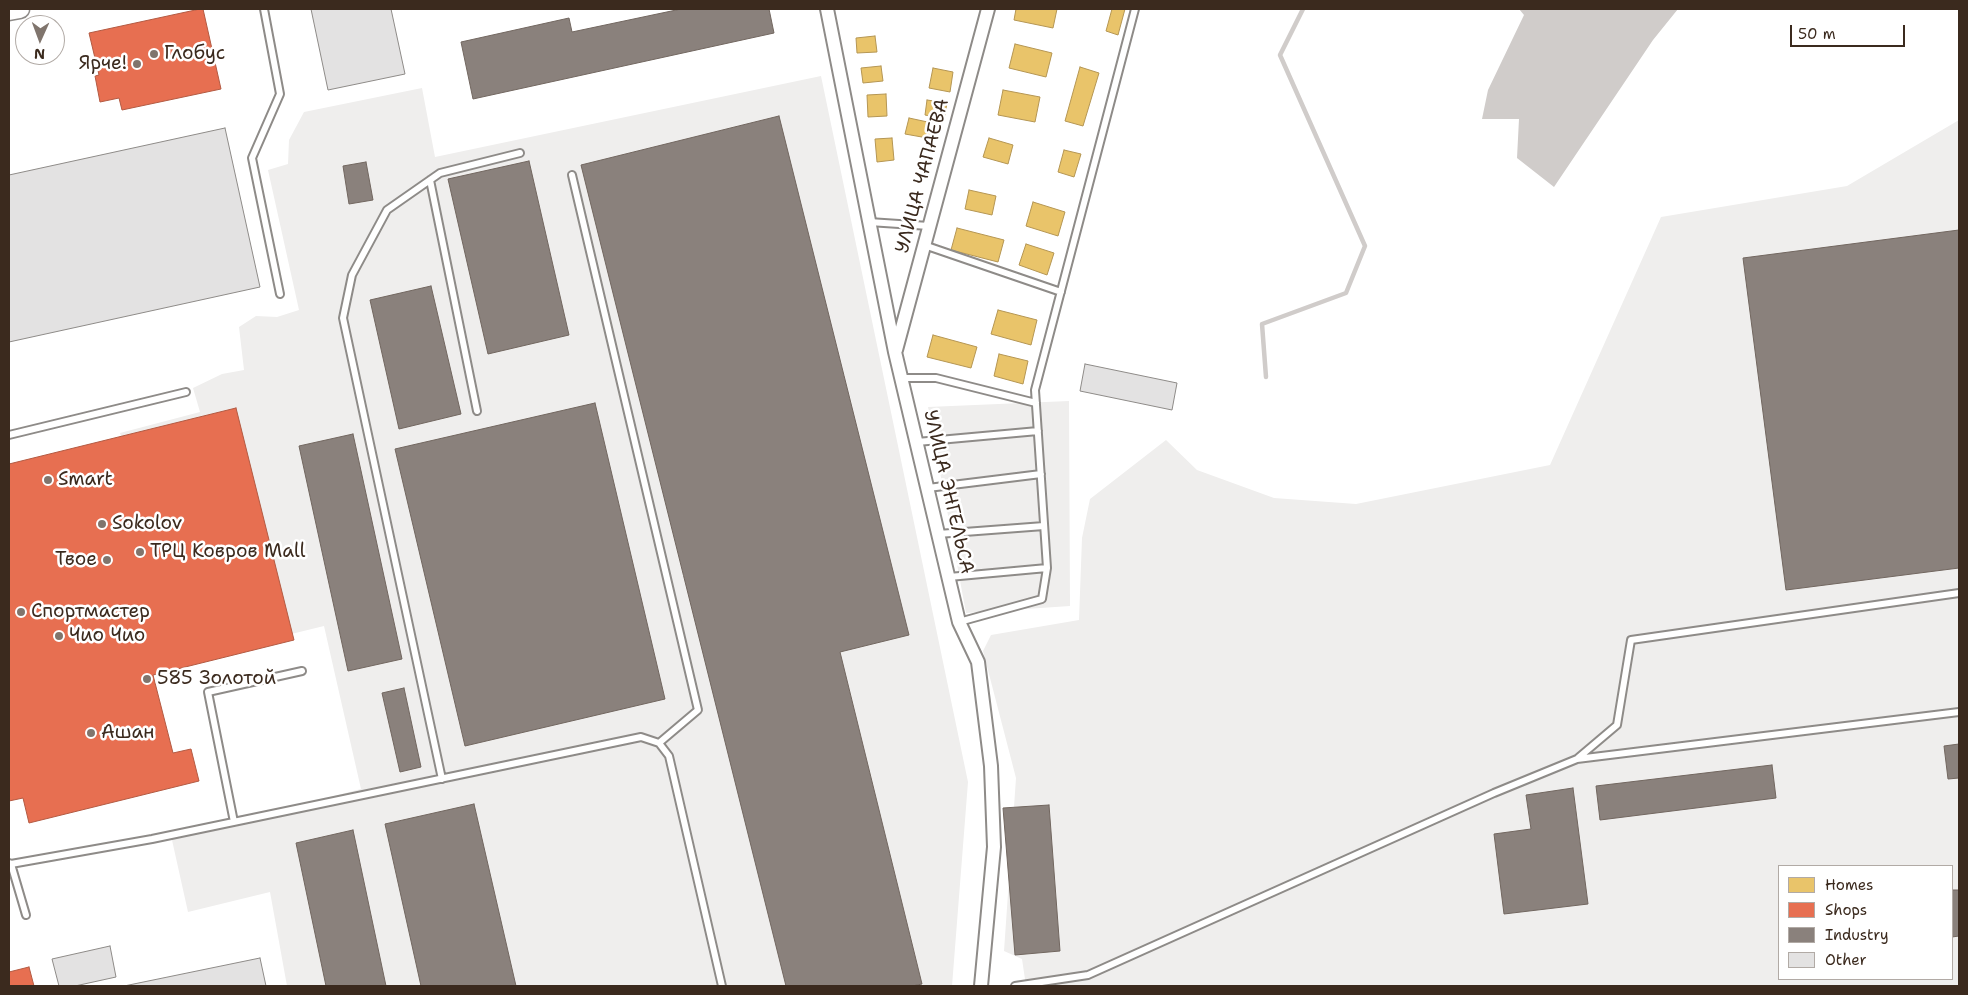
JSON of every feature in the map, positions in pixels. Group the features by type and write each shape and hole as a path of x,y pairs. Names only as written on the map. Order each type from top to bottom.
{"main road":[{"path":"9,11 20,9"}],"street":[{"name":"УЛИЦА ЭНГЕЛЬСА","path":"827,9 901,378 959,622 978,662 991,766 994,848 980,986"},
{"name":"УЛИЦА ЧАПАЕВА","path":"895,352 988,9"}],"lane":[{"path":"264,9 280,94 252,158 280,294"},
{"path":"959,622 1042,599 1047,568 1035,390 1135,9"},
{"path":"442,779 343,318 352,275 387,210 440,174 520,153"},
{"path":"572,175 698,710 659,743"},
{"path":"430,180 477,411"},
{"path":"869,222 929,226"},
{"path":"924,245 1061,292"},
{"path":"901,378 936,378 1036,403"},
{"path":"9,436 186,392"},
{"path":"916,442 1038,431"},
{"path":"928,488 1041,474"},
{"path":"938,534 1044,526"},
{"path":"949,577 1047,568"},
{"path":"1577,759 1617,725 1631,640 1959,593"},
{"path":"234,822 208,692 302,671"},
{"path":"1014,986 1088,975 1494,793 1577,759 1959,712"},
{"path":"26,915 10,863 152,839 641,737 659,743 669,756 722,986"}],"shaded area":[{"path":"1519,9 1678,9 1653,40 1554,187 1517,158 1519,119 1482,119 1488,90 1524,15"},
{"path":"821,76 968,782 952,986 287,986 270,892 188,912 170,831 234,822 361,789 324,626 181,661 120,433 200,412 193,388 222,374 244,370 239,327 256,316 277,317 299,310 268,170 288,164 289,140 304,112 422,88 435,157"},
{"path":"1959,120 1959,986 1026,986 1022,959 1004,951 1016,778 983,651 991,635 1079,620 1082,538 1090,499 1166,440 1197,470 1274,498 1356,504 1550,465 1661,217 1847,186"},
{"path":"1069,401 1070,606 966,613 928,407"}],"building: Homes":[{"path":"1016,9 1057,9 1053,28 1014,20"},
{"path":"1112,9 1125,9 1118,35 1106,31"},
{"path":"875,36 877,52 857,53 856,38"},
{"path":"1015,44 1052,53 1046,77 1009,68"},
{"path":"881,66 883,81 863,83 861,68"},
{"path":"1080,67 1099,73 1083,126 1065,121"},
{"path":"933,68 953,72 950,92 929,88"},
{"path":"1003,90 1040,97 1035,122 998,115"},
{"path":"886,94 887,116 868,117 867,95"},
{"path":"927,100 947,103 944,119 925,115"},
{"path":"909,118 937,124 933,139 905,134"},
{"path":"892,138 894,160 877,162 875,139"},
{"path":"989,138 1013,145 1008,164 983,157"},
{"path":"1064,150 1081,154 1074,177 1058,172"},
{"path":"969,190 996,196 992,215 965,209"},
{"path":"1033,202 1065,212 1058,236 1026,226"},
{"path":"957,228 1004,240 998,262 951,250"},
{"path":"1026,244 1054,253 1047,275 1019,265"},
{"path":"998,310 1037,320 1031,345 991,334"},
{"path":"933,335 977,347 971,368 927,357"},
{"path":"999,354 1028,361 1023,384 994,376"}],"building: Shops":[{"name":"Глобус","path":"203,9 221,89 122,110 119,98 100,102 95,76 99,75 89,33"},
{"name":"ТРЦ Ковров Mall","path":"236,408 294,640 153,675 173,753 191,749 199,781 29,823 23,798 9,801 9,464"},
{"path":"29,967 34,986 9,986 9,972"}],"building: Industry":[{"path":"681,9 769,9 774,33 473,99 461,42 569,18 572,32"},
{"path":"779,116 909,635 840,652 922,984 912,986 786,986 581,165"},
{"path":"529,161 569,335 488,354 448,179"},
{"path":"366,162 373,200 349,204 343,166"},
{"path":"1959,230 1959,568 1786,590 1743,258"},
{"path":"431,286 461,414 399,429 370,300"},
{"path":"595,403 665,699 465,746 395,449"},
{"path":"353,434 402,659 348,671 299,446"},
{"path":"404,688 421,767 400,772 382,693"},
{"path":"1959,744 1959,778 1948,779 1944,746"},
{"path":"1772,765 1776,798 1600,820 1596,786"},
{"path":"1573,788 1588,904 1504,914 1494,834 1531,829 1526,795"},
{"path":"474,804 516,986 421,986 385,824"},
{"path":"1049,805 1060,951 1015,955 1003,808"},
{"path":"353,830 386,986 326,986 296,843"},
{"path":"1953,890 1959,890 1959,936 1953,937"}],"building: Other":[{"path":"311,9 391,9 405,74 328,90"},
{"path":"225,128 260,287 9,342 9,175"},
{"path":"1085,364 1177,383 1172,410 1080,391"},
{"path":"110,946 116,977 75,986 59,986 52,959"},
{"path":"260,958 266,986 124,986"}],"waterway":[{"path":"1266,377 1262,324 1346,293 1365,246 1280,55 1303,9"}],"place":[{"name":"Глобус","path":"154,54"},
{"name":"Ярче!","path":"137,64"},
{"name":"Smart","path":"48,480"},
{"name":"Sokolov","path":"102,524"},
{"name":"ТРЦ Ковров Mall","path":"140,552"},
{"name":"Твое","path":"107,560"},
{"name":"Спортмастер","path":"21,612"},
{"name":"Чио Чио","path":"59,636"},
{"name":"585 Золотой","path":"147,679"},
{"name":"Ашан","path":"91,733"}]}
